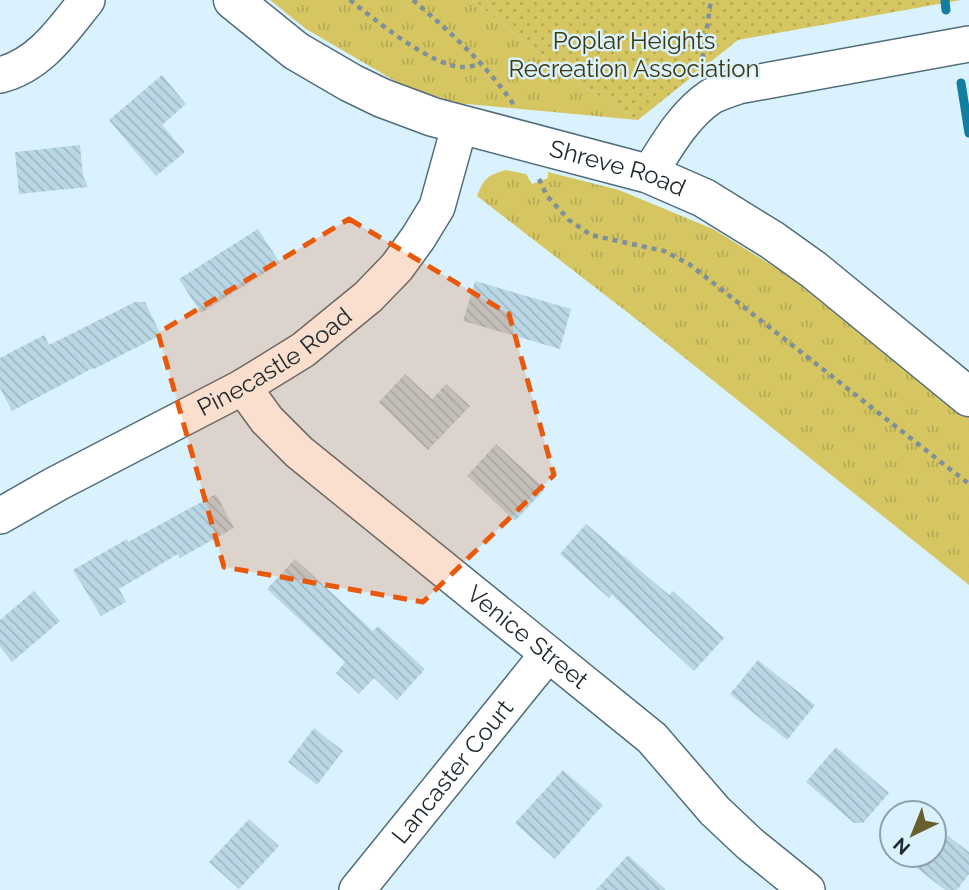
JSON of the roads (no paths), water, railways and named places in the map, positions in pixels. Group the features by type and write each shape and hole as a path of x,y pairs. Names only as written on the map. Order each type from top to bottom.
{"main road":[{"name":"Shreve Road","path":"233,0 296,51 382,98 433,117 649,174 704,198 814,270 969,397"}],"street":[{"path":"0,75 12,72 37,58 87,0"},
{"path":"649,174 694,111 713,96 738,86 969,44"},
{"name":"Pinecastle Road","path":"0,516 243,387 303,350 368,296 397,267 437,207 460,124"},
{"name":"Venice Street","path":"243,387 267,420 299,452 652,738 715,811 750,844 807,890"},
{"name":"Lancaster Court","path":"357,890 548,653"}],"waterway":[{"path":"945,0 946,10"},
{"path":"961,83 969,133"}],"park label":[{"name":"Poplar Heights Recreation Association","path":"634,55"}]}
